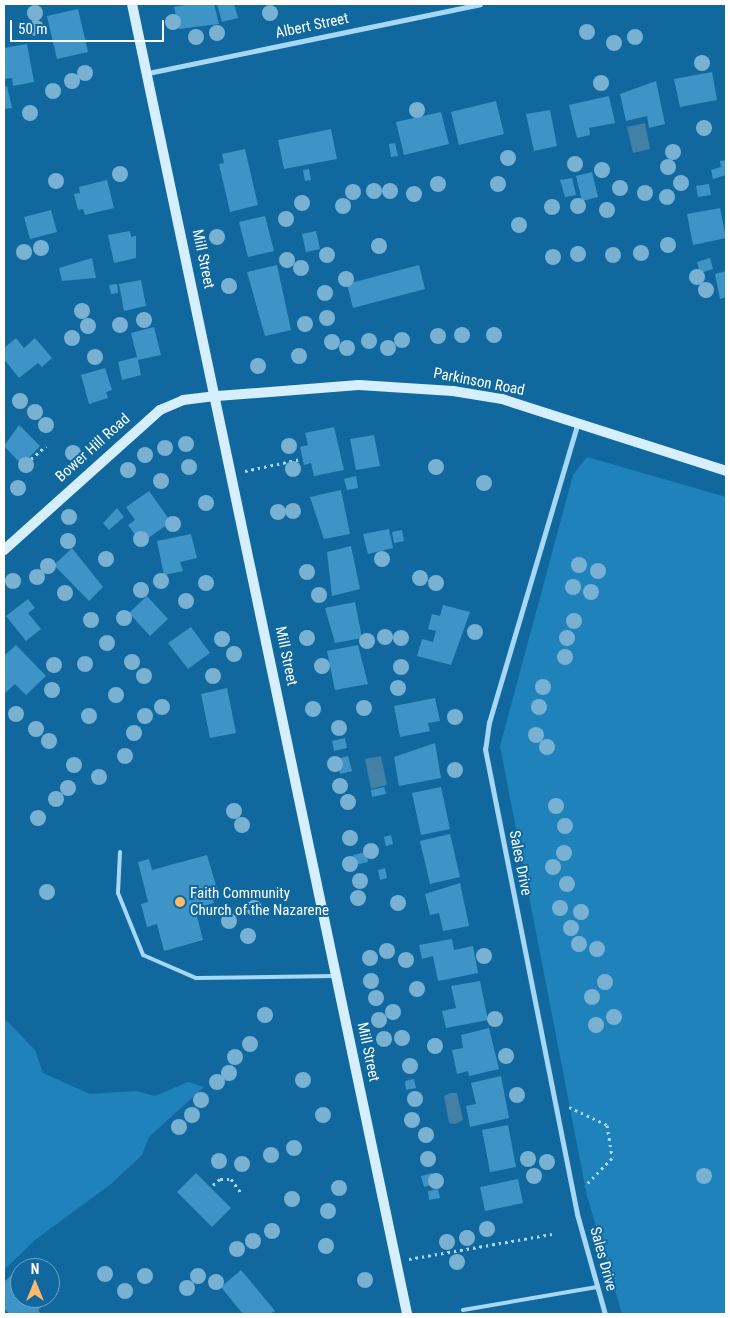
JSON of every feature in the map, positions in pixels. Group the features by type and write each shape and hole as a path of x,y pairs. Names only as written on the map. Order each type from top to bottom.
{"main road":[{"name":"Mill Street","path":"132,4 216,396 407,1314"},
{"name":"Parkinson Road","path":"216,396 398,385 502,399 726,471"},
{"name":"Bower Hill Road","path":"4,550 160,410 182,400 216,396"}],"street":[{"name":"Albert Street","path":"148,73 480,4"},
{"name":"Sales Drive","path":"578,422 486,740 574,1197 605,1314"}],"lane":[{"path":"120,852 118,893 143,955 196,978 336,976"},
{"path":"463,1310 597,1287"}],"path":[{"path":"31,459 46,446"},
{"path":"232,473 301,459"},
{"path":"555,1100 607,1126 612,1158 574,1197"},
{"path":"213,1185 220,1179 231,1180 241,1193"},
{"path":"396,1262 552,1234"}],"shaded area":[{"path":"645,123 650,149 633,153 627,127"},
{"path":"587,457 726,497 726,1314 622,1314 587,1196 500,746 573,475"},
{"path":"381,756 387,785 371,789 365,759"},
{"path":"4,1018 35,1050 43,1073 90,1094 136,1091 155,1096 188,1082 204,1087 149,1137 142,1155 111,1184 35,1240 16,1258 10,1258 10,1264 4,1270"},
{"path":"450,1093 457,1093 463,1120 455,1124 449,1123 444,1096"}],"building":[{"path":"190,4 214,4 219,24 179,29 174,7"},
{"path":"217,4 234,4 238,18 222,22"},
{"path":"78,9 88,52 57,59 47,16"},
{"path":"27,44 34,82 13,86 12,78 4,79 4,48"},
{"path":"712,72 717,100 680,107 674,79"},
{"path":"656,81 665,124 649,128 647,116 626,121 620,94"},
{"path":"7,86 12,108 4,109 4,87"},
{"path":"609,96 615,123 589,128 590,135 577,138 569,105"},
{"path":"496,101 504,134 459,145 451,112"},
{"path":"550,110 557,146 534,151 526,114"},
{"path":"441,112 449,144 404,155 396,122"},
{"path":"331,129 337,159 284,169 278,140"},
{"path":"395,143 398,156 391,157 389,144"},
{"path":"245,149 258,205 230,212 219,164 224,163 222,154"},
{"path":"726,160 726,175 713,179 711,170 721,167 720,161"},
{"path":"309,169 311,180 305,181 303,170"},
{"path":"592,172 598,197 582,201 576,176"},
{"path":"572,178 576,195 565,197 560,180"},
{"path":"107,180 114,208 85,215 83,209 78,210 74,194 80,193 79,187"},
{"path":"709,184 711,195 698,197 696,186"},
{"path":"720,208 726,238 693,245 687,214"},
{"path":"51,210 57,232 30,239 24,217"},
{"path":"265,216 274,251 248,257 239,222"},
{"path":"130,231 131,237 136,236 136,258 114,263 108,235"},
{"path":"316,231 320,249 306,252 302,234"},
{"path":"92,258 96,278 62,281 59,268"},
{"path":"710,258 713,269 700,273 697,262"},
{"path":"277,265 291,330 265,336 247,272"},
{"path":"419,265 425,289 353,308 347,284"},
{"path":"726,271 726,297 720,299 715,274"},
{"path":"141,280 146,306 124,311 119,284"},
{"path":"117,284 118,293 111,294 109,285"},
{"path":"154,327 161,355 138,360 141,375 122,380 118,362 137,357 131,333"},
{"path":"16,338 24,348 35,338 52,358 42,367 38,363 19,378 4,359 4,348"},
{"path":"105,368 112,390 106,392 108,398 89,404 81,375"},
{"path":"19,425 40,446 22,465 4,446"},
{"path":"334,427 344,470 314,476 311,463 304,465 300,447 308,445 305,433"},
{"path":"374,435 380,466 356,470 350,439"},
{"path":"356,476 358,488 347,490 344,479"},
{"path":"341,490 350,534 324,539 310,497"},
{"path":"149,491 171,522 141,543 128,525 135,520 126,507"},
{"path":"117,508 124,517 109,530 103,523"},
{"path":"389,529 393,548 368,554 363,534"},
{"path":"402,530 404,541 394,543 392,532"},
{"path":"191,534 197,558 180,562 183,571 164,575 157,541"},
{"path":"351,546 360,589 332,596 327,552"},
{"path":"72,548 103,587 89,601 54,565"},
{"path":"147,596 168,619 150,636 129,613"},
{"path":"28,599 35,608 28,613 41,629 26,641 6,616"},
{"path":"355,602 362,638 335,643 325,608"},
{"path":"443,605 470,612 451,665 417,656 422,639 433,642 436,631 428,629 432,614 440,616"},
{"path":"191,627 210,653 188,669 168,643"},
{"path":"16,645 46,676 26,695 15,684 4,694 4,656"},
{"path":"358,645 368,684 335,690 327,651"},
{"path":"227,688 236,733 210,738 201,694"},
{"path":"435,698 440,721 428,723 430,731 400,737 394,706"},
{"path":"345,738 347,748 334,751 332,741"},
{"path":"435,743 441,778 399,786 394,757"},
{"path":"348,756 352,771 340,774 337,759"},
{"path":"384,787 386,794 372,797 371,790"},
{"path":"441,787 450,829 421,835 412,793"},
{"path":"450,834 460,877 430,884 420,841"},
{"path":"391,835 393,844 386,846 384,837"},
{"path":"366,852 368,862 355,865 353,855"},
{"name":"Faith Community Church of the Nazarene","path":"207,855 217,889 210,890 214,903 195,908 203,940 164,951 157,924 147,927 141,904 148,902 138,862 149,859 152,870"},
{"path":"385,868 387,878 380,880 378,870"},
{"path":"460,883 469,926 443,931 439,913 430,915 425,894"},
{"path":"452,939 454,950 473,946 478,973 438,981 433,956 422,959 419,945"},
{"path":"480,981 488,1020 446,1028 442,1011 456,1008 451,986"},
{"path":"489,1028 499,1069 469,1076 468,1071 457,1074 452,1050 463,1048 461,1035"},
{"path":"501,1076 509,1118 470,1127 466,1106 476,1104 471,1083"},
{"path":"414,1079 416,1088 406,1090 405,1081"},
{"path":"508,1125 516,1167 490,1172 482,1130"},
{"path":"196,1173 231,1208 212,1227 177,1192"},
{"path":"432,1173 435,1184 424,1187 421,1176"},
{"path":"518,1179 523,1203 485,1211 480,1187"},
{"path":"438,1189 440,1198 429,1200 428,1191"},
{"path":"241,1270 275,1311 270,1314 243,1314 221,1287"},
{"path":"10,1277 10,1308 40,1308 38,1310 41,1314 9,1314 4,1308 4,1282"}],"place":[{"name":"Faith Community Church of the Nazarene","path":"180,902"}]}
